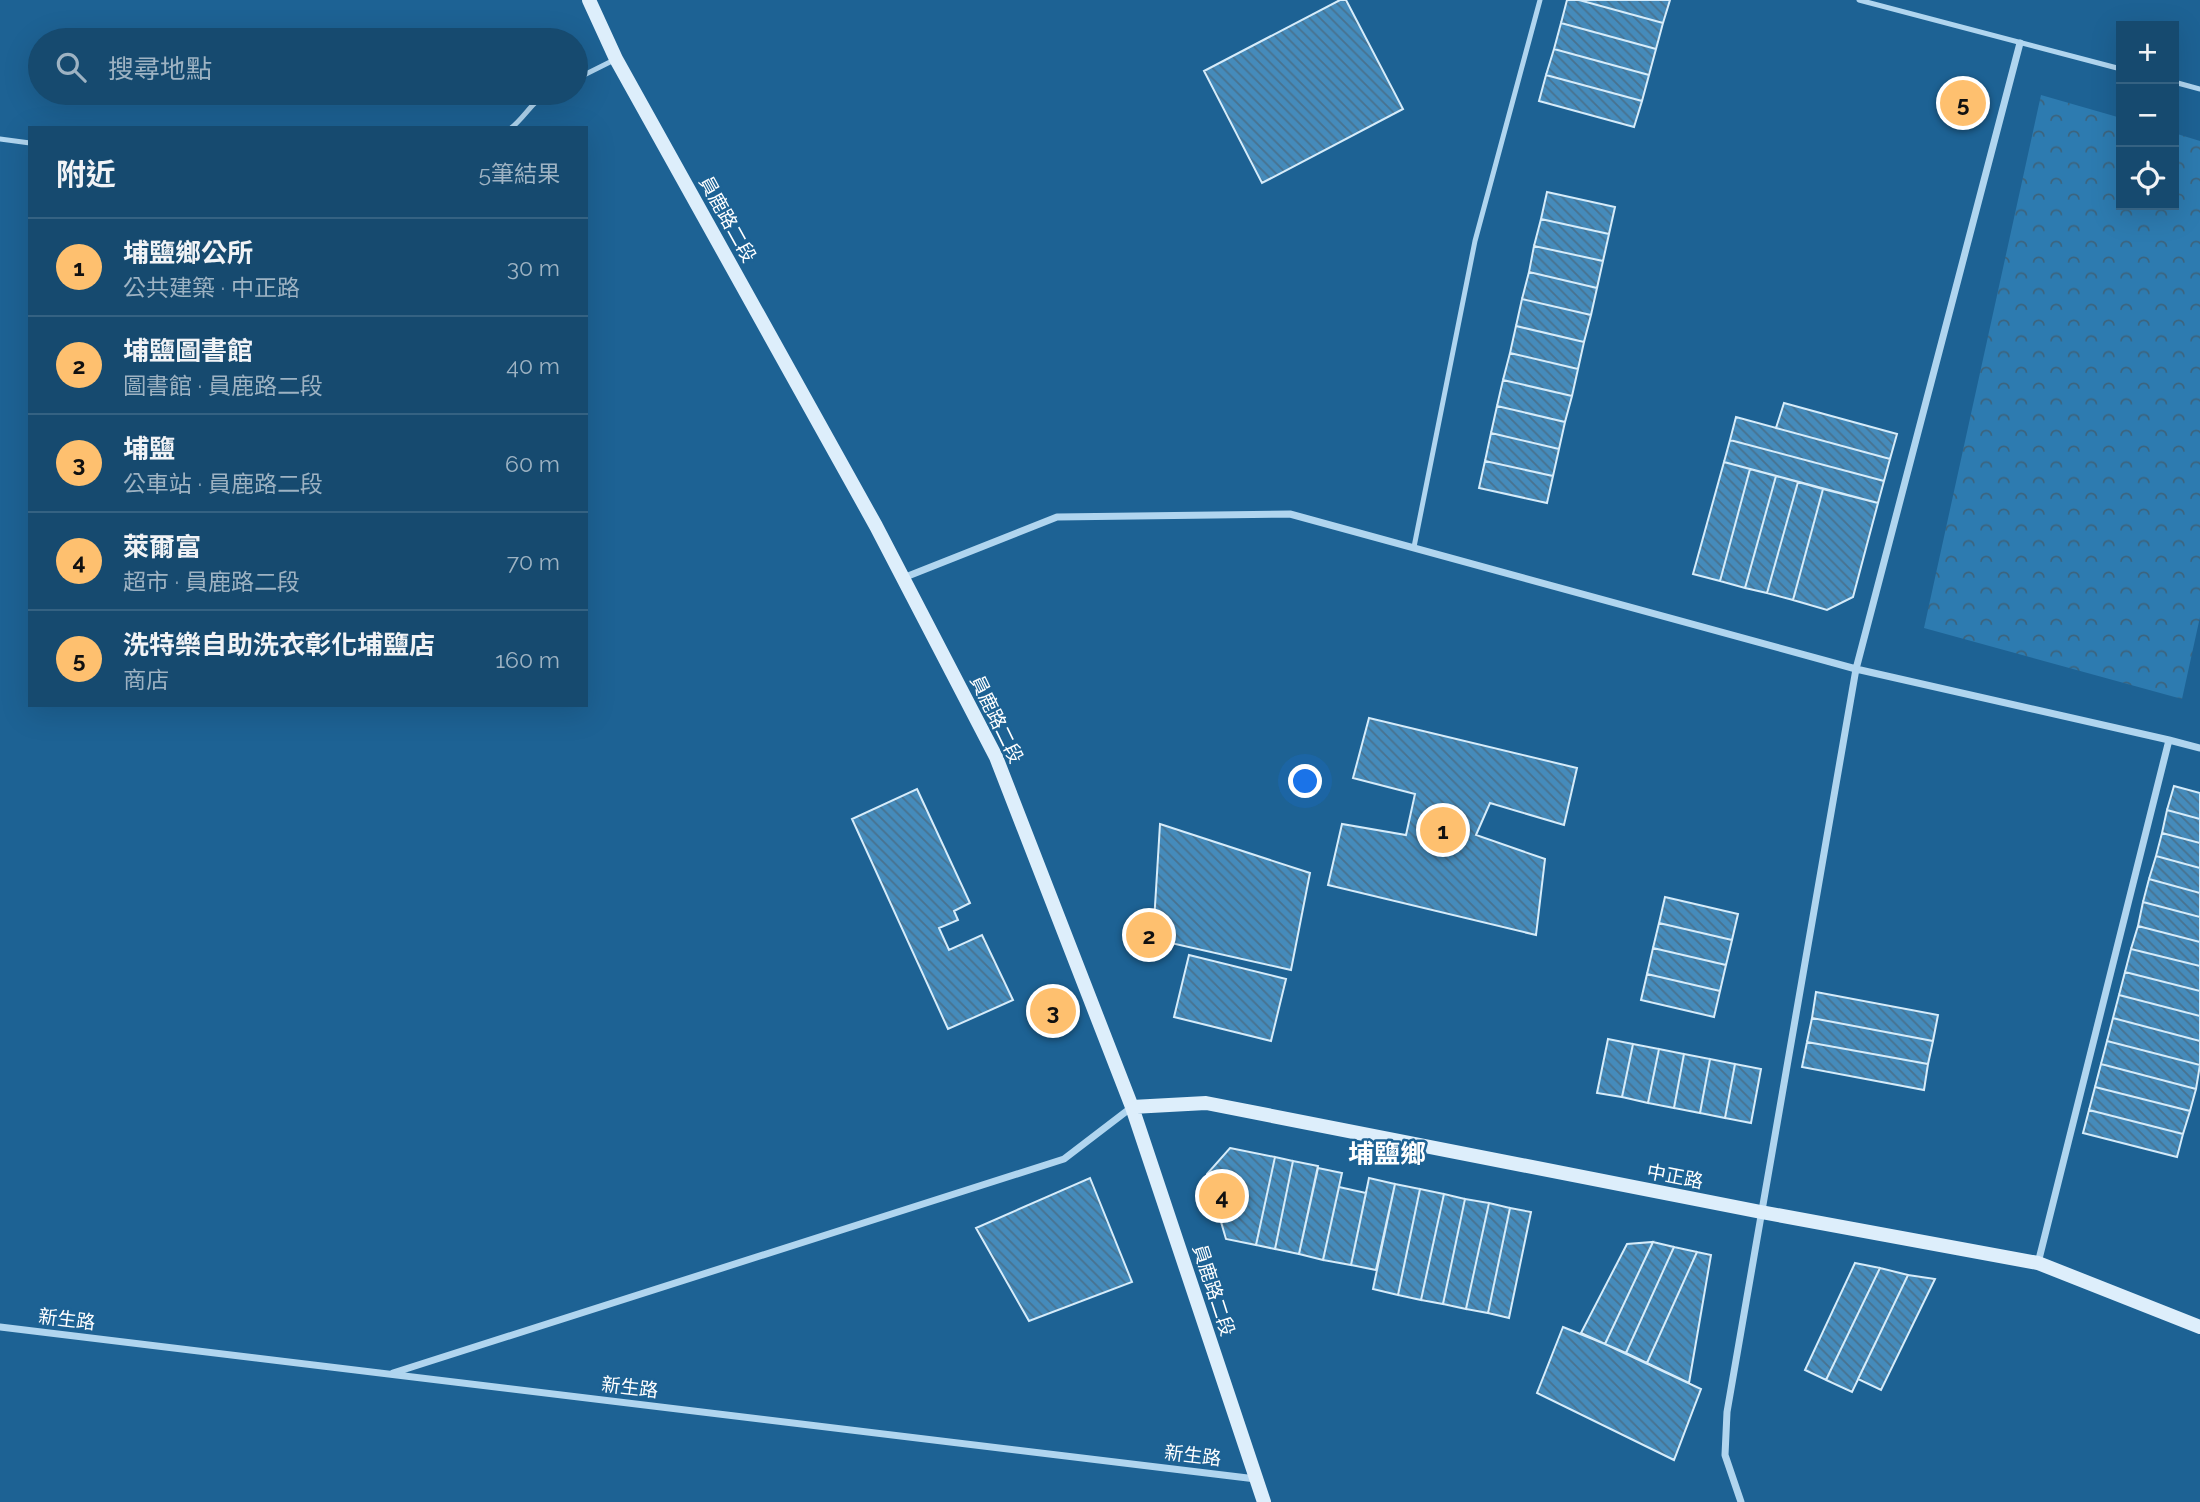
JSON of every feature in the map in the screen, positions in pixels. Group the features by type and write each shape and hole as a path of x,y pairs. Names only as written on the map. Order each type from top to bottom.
{"main road":[{"name":"員鹿路二段","path":"589,0 616,59 903,578 996,757 1132,1107 1264,1502"},
{"name":"中正路","path":"1132,1107 1206,1103 1761,1212 2038,1263 2200,1327"}],"street":[{"path":"1741,1502 1725,1455 1727,1412 1856,669 2020,43"},
{"path":"903,578 1057,517 1290,514 1856,669 2200,748"},
{"path":"2038,1263 2169,740"},
{"path":"389,1374 1064,1159 1132,1107"},
{"name":"新生路","path":"0,1327 1256,1479"}],"lane":[{"path":"1414,547 1475,241 1540,0"},
{"path":"1859,0 2116,68"},
{"path":"588,73 616,59"},
{"path":"2179,83 2200,89"},
{"path":"514,126 533,105"},
{"path":"0,139 28,143"}],"green space":[{"path":"2041,95 2116,117 2116,210 2179,210 2179,135 2200,141 2200,617 2182,699 1924,628"}],"building":[{"path":"1340,0 1346,0 1403,109 1262,183 1204,71"},
{"path":"1567,0 1579,0 1663,23 1656,49 1561,23"},
{"path":"1579,0 1670,0 1663,23"},
{"path":"1561,23 1656,49 1649,75 1554,49"},
{"path":"1554,49 1649,75 1642,101 1546,75"},
{"path":"1546,75 1642,101 1634,127 1539,101"},
{"path":"1547,192 1615,207 1609,234 1541,219"},
{"path":"1541,219 1609,234 1603,261 1534,246"},
{"path":"1534,246 1603,261 1597,288 1529,272"},
{"path":"1529,272 1597,288 1591,315 1522,299"},
{"path":"1522,299 1591,315 1584,342 1516,326"},
{"path":"1516,326 1584,342 1578,369 1510,353"},
{"path":"1510,353 1578,369 1572,396 1503,380"},
{"path":"1503,380 1572,396 1565,422 1497,406"},
{"path":"1784,403 1897,434 1890,459 1776,428"},
{"path":"1497,406 1565,422 1559,449 1491,433"},
{"path":"1736,417 1890,459 1884,481 1730,440"},
{"path":"1491,433 1559,449 1553,476 1485,461"},
{"path":"1730,440 1884,481 1878,503 1724,462"},
{"path":"1485,461 1553,476 1547,503 1479,488"},
{"path":"1724,462 1750,469 1720,581 1693,574"},
{"path":"1750,469 1776,476 1745,588 1720,581"},
{"path":"1776,476 1798,482 1767,593 1745,588"},
{"path":"1798,482 1823,489 1793,600 1767,593"},
{"path":"1823,489 1878,503 1853,597 1827,610 1793,600"},
{"path":"1369,718 1577,768 1564,825 1490,803 1476,835 1545,859 1536,935 1328,885 1342,824 1406,835 1415,794 1353,778"},
{"path":"2174,786 2200,793 2200,819 2167,810"},
{"path":"917,789 970,903 954,911 958,920 939,928 949,950 982,935 1013,1000 948,1029 852,819"},
{"path":"2167,810 2200,819 2200,843 2162,833"},
{"path":"1160,824 1310,873 1291,970 1153,939"},
{"path":"2162,833 2200,843 2200,868 2156,856"},
{"path":"2156,856 2200,868 2200,893 2149,879"},
{"path":"2149,879 2200,893 2200,917 2143,902"},
{"path":"1665,897 1738,914 1732,940 1659,923"},
{"path":"2143,902 2200,917 2200,942 2138,926"},
{"path":"1659,923 1732,940 1726,965 1653,948"},
{"path":"2138,926 2200,942 2200,966 2131,949"},
{"path":"1653,948 1726,965 1720,991 1647,974"},
{"path":"2131,949 2200,966 2200,991 2125,972"},
{"path":"1189,955 1286,979 1271,1041 1174,1017"},
{"path":"2125,972 2200,991 2200,1016 2119,995"},
{"path":"1647,974 1720,991 1714,1017 1641,1000"},
{"path":"1816,992 1938,1015 1933,1041 1812,1018"},
{"path":"2119,995 2200,1016 2200,1041 2113,1018"},
{"path":"1812,1018 1933,1041 1928,1064 1807,1042"},
{"path":"2113,1018 2200,1041 2200,1065 2107,1041"},
{"path":"1608,1039 1633,1044 1622,1097 1597,1093"},
{"path":"2107,1041 2200,1065 2196,1089 2101,1064"},
{"path":"1807,1042 1928,1064 1924,1090 1802,1067"},
{"path":"1633,1044 1659,1049 1648,1103 1622,1097"},
{"path":"1659,1049 1684,1054 1674,1108 1648,1103"},
{"path":"1684,1054 1710,1059 1700,1113 1674,1108"},
{"path":"1710,1059 1735,1064 1725,1118 1700,1113"},
{"path":"1735,1064 1761,1069 1751,1123 1725,1118"},
{"path":"2101,1064 2196,1089 2190,1111 2095,1087"},
{"path":"2095,1087 2190,1111 2183,1134 2089,1110"},
{"path":"2089,1110 2183,1134 2177,1157 2083,1133"},
{"path":"1230,1148 1275,1157 1256,1245 1226,1239 1207,1174"},
{"path":"1275,1157 1293,1161 1275,1249 1256,1245"},
{"path":"1293,1161 1318,1166 1299,1254 1275,1249"},
{"path":"1318,1168 1342,1173 1323,1260 1299,1254"},
{"path":"1090,1178 1132,1282 1029,1321 976,1228"},
{"path":"1369,1178 1395,1184 1376,1270 1351,1265"},
{"path":"1395,1184 1420,1189 1398,1295 1373,1289"},
{"path":"1339,1187 1366,1193 1351,1265 1323,1260"},
{"path":"1420,1189 1444,1194 1421,1300 1398,1295"},
{"path":"1444,1194 1465,1199 1443,1304 1421,1300"},
{"path":"1465,1199 1489,1203 1466,1309 1443,1304"},
{"path":"1489,1203 1510,1208 1488,1313 1466,1309"},
{"path":"1510,1208 1531,1212 1509,1318 1488,1313"},
{"path":"1653,1242 1674,1247 1626,1353 1605,1344"},
{"path":"1653,1242 1605,1344 1581,1333 1627,1244"},
{"path":"1674,1247 1697,1252 1647,1363 1626,1353"},
{"path":"1697,1252 1711,1255 1689,1383 1647,1363"},
{"path":"1855,1263 1880,1268 1826,1380 1805,1370"},
{"path":"1880,1268 1908,1275 1852,1392 1826,1380"},
{"path":"1908,1275 1935,1279 1881,1390 1858,1379"},
{"path":"1563,1327 1701,1389 1674,1460 1537,1393"}],"place":[{"name":"洗特樂自助洗衣彰化埔鹽店","path":"1963,103"},
{"name":"埔鹽鄉公所","path":"1443,830"},
{"name":"埔鹽圖書館","path":"1149,935"},
{"name":"埔鹽","path":"1053,1011"},
{"name":"萊爾富","path":"1222,1196"}],"district":[{"name":"埔鹽鄉","path":"1387,1154"}]}
